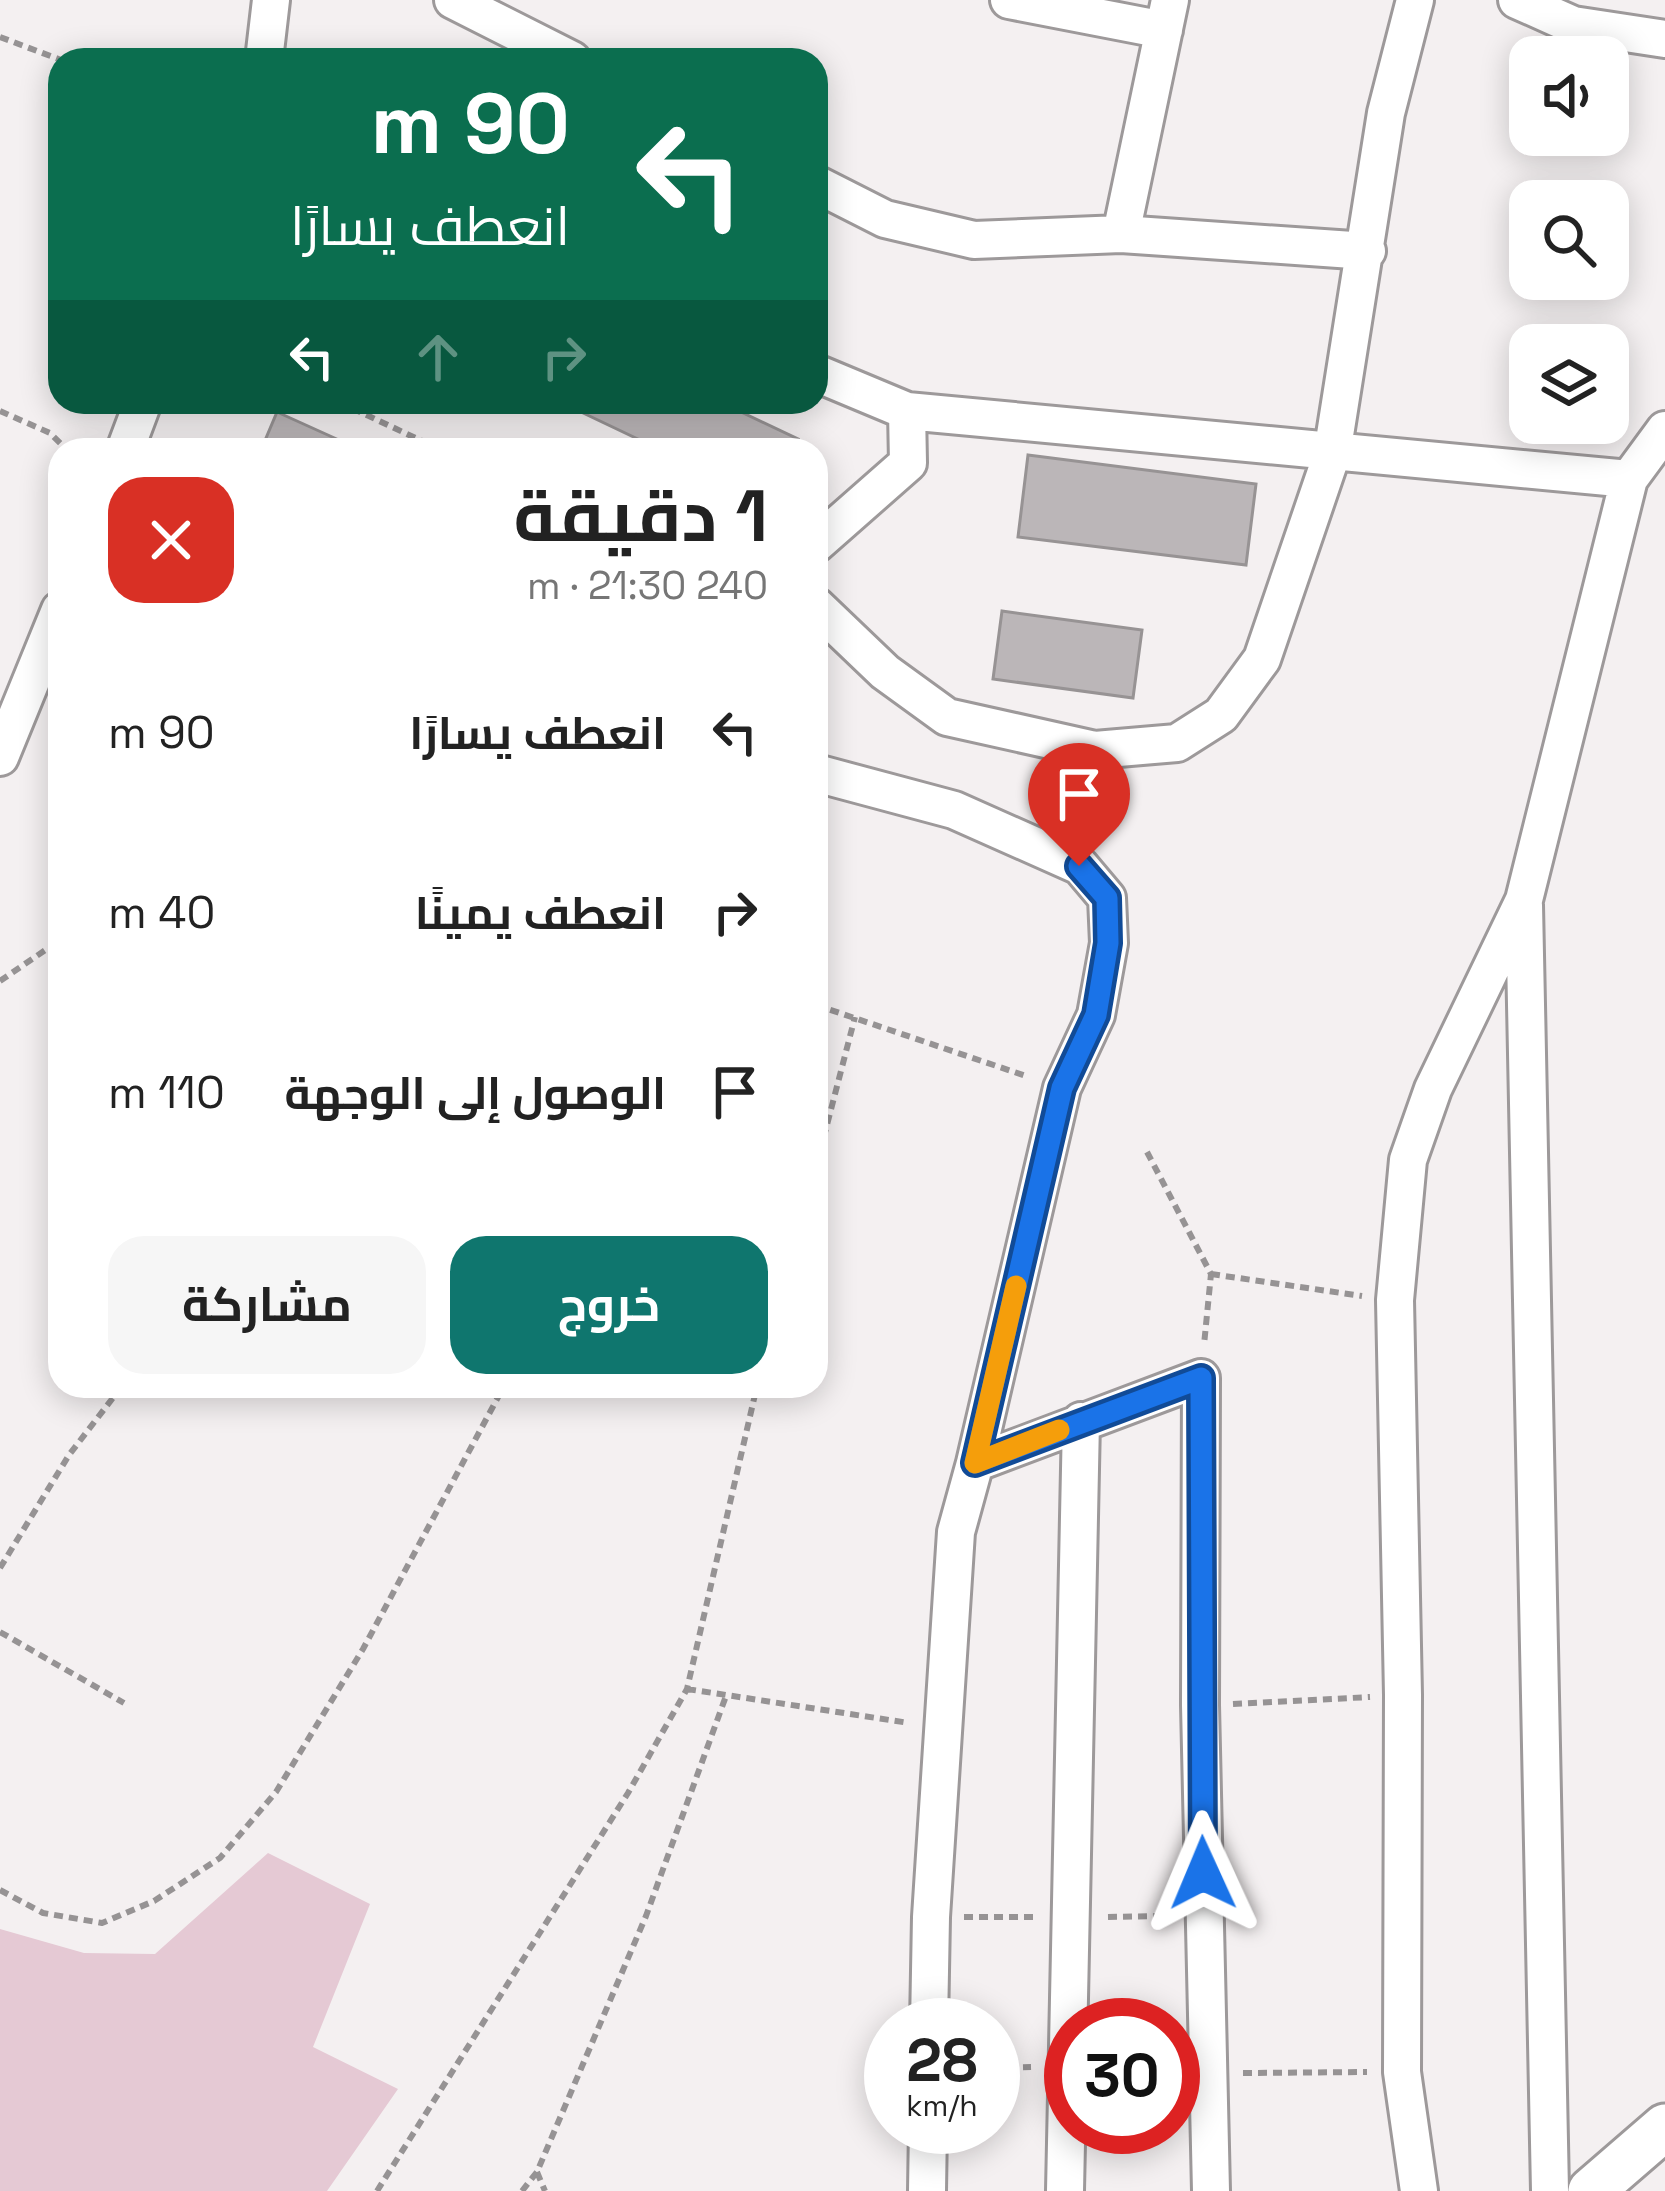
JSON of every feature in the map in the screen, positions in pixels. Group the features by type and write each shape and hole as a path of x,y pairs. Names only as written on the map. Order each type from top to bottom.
{"street":[{"path":"265,48 271,0"},
{"path":"454,0 548,48"},
{"path":"1009,0 1167,15 1121,233"},
{"path":"828,618 884,672 947,717 1095,750 1177,743 1221,715 1262,658 1333,454 1386,113 1414,0"},
{"path":"1517,0 1573,25 1665,39"},
{"path":"828,190 885,219 974,240 1121,233 1366,251"},
{"path":"828,378 907,411 1629,479"},
{"path":"828,533 908,463 907,411"},
{"path":"1419,2191 1402,2072 1403,1696 1395,1300 1408,1160 1433,1089 1524,900 1629,479 1665,430"},
{"path":"0,757 48,639"},
{"path":"828,776 954,810 1079,866 1107,898 1108,943 1096,1015 1062,1088 956,1532 930,1998"},
{"path":"1524,900 1550,2191"},
{"path":"975,1463 1201,1378 1200,1706 1210,2191"},
{"path":"1065,2191 1081,1421"},
{"path":"1591,2191 1665,2127"},
{"path":"927,2191 928,2154"}],"path":[{"path":"0,37 48,55"},
{"path":"0,411 55,438"},
{"path":"365,414 416,438"},
{"path":"0,980 48,948"},
{"path":"828,1009 1062,1088"},
{"path":"828,1121 855,1017"},
{"path":"1148,1152 1211,1274 1201,1378"},
{"path":"1211,1274 1395,1300"},
{"path":"0,1568 69,1455 113,1398"},
{"path":"0,1890 44,1913 102,1923 154,1901 220,1858 276,1792 363,1649 498,1398"},
{"path":"377,2191 628,1793 687,1689 754,1398"},
{"path":"0,1632 124,1703"},
{"path":"687,1689 942,1728"},
{"path":"523,2191 537,2172 646,1916 726,1696"},
{"path":"1200,1706 1403,1696"},
{"path":"931,1918 1204,1915"},
{"path":"1206,2073 1402,2072"},
{"path":"537,2172 545,2191"}],"shaded area":[{"path":"268,1853 370,1904 313,2047 398,2089 327,2191 0,2191 0,1929 84,1953 155,1954"}],"building":[{"path":"276,414 281,414 334,438 266,438"},
{"path":"585,414 745,414 796,438 636,438"},
{"path":"1028,455 1256,484 1246,565 1018,537"},
{"path":"1002,611 1142,630 1133,698 993,679"}],"slow traffic":[{"path":"1016,1286 975,1463 1059,1430"}],"route":[{"path":"1079,866 1107,898 1108,943 1096,1015 1062,1088 975,1463 1201,1378 1203,1873"}]}
